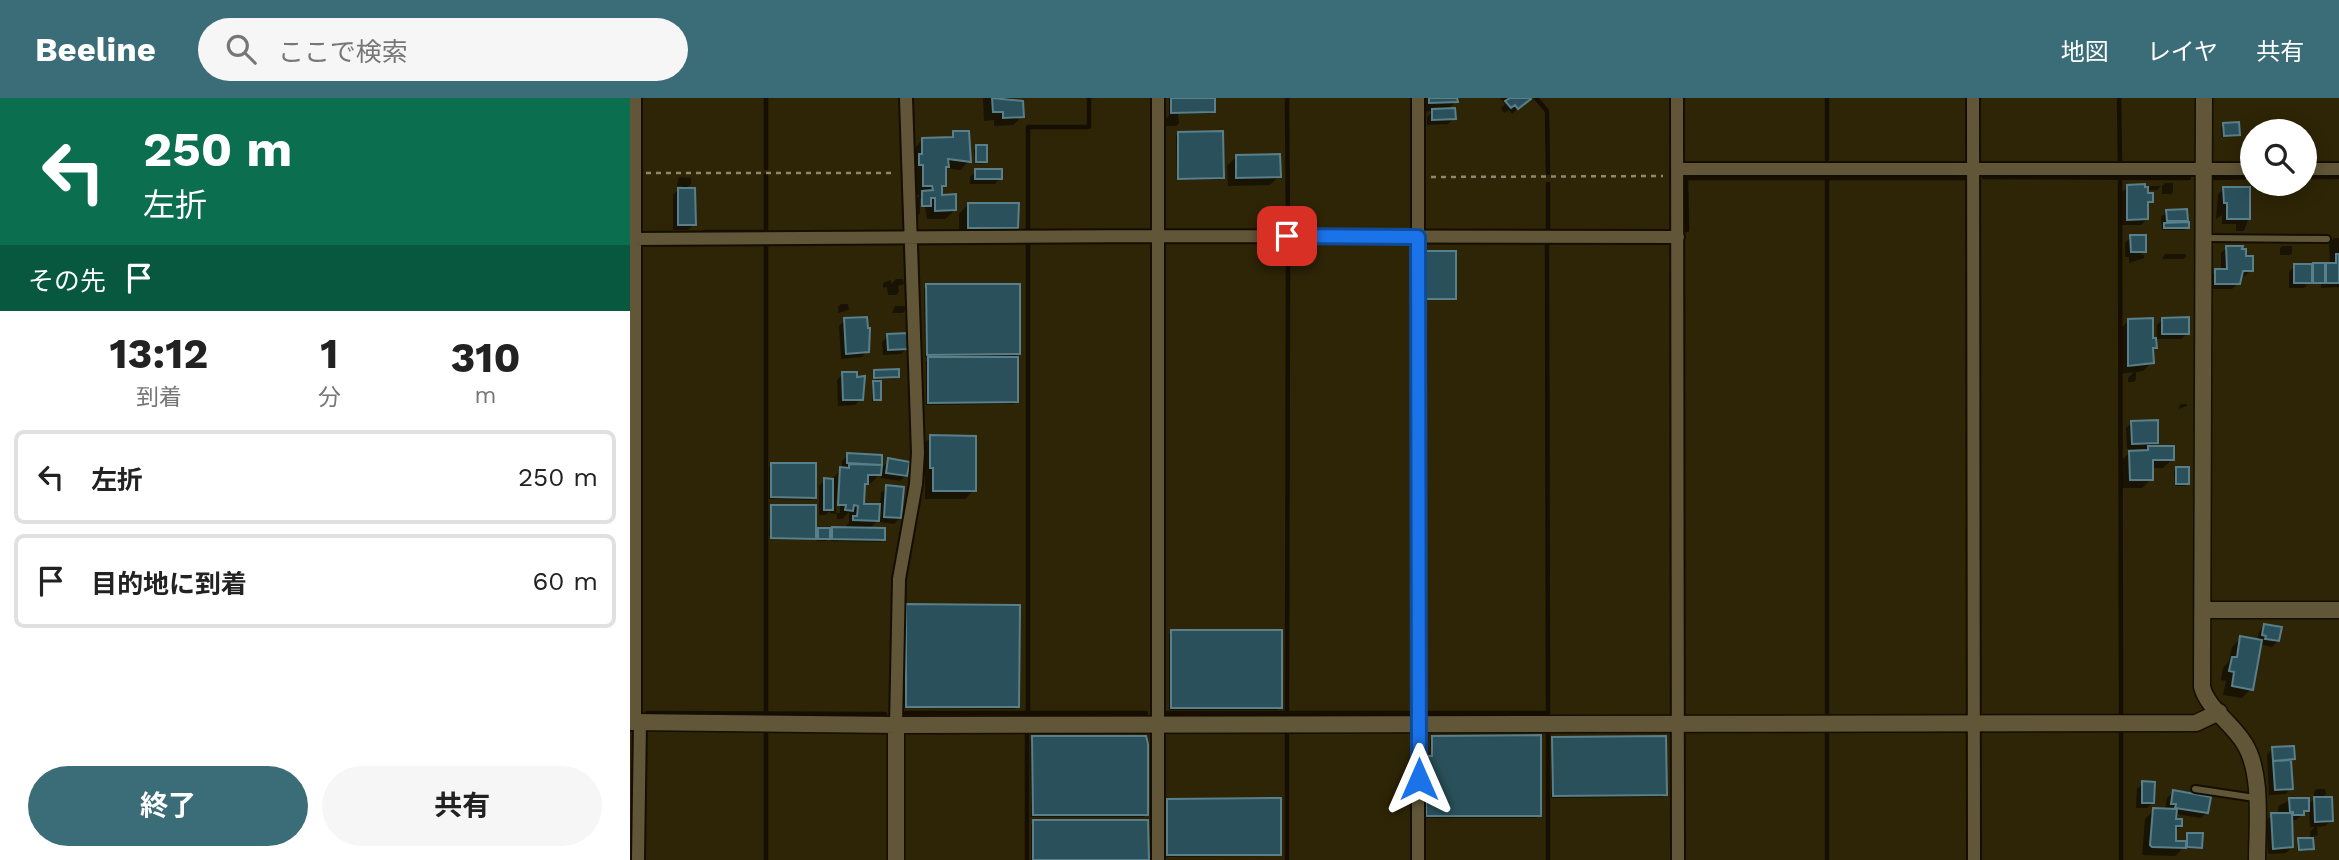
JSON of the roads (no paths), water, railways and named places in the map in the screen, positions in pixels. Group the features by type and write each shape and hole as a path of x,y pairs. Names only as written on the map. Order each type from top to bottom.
{"street":[{"path":"635,98 633,239 638,860"},
{"path":"896,860 899,579 916,484 918,453 906,98"},
{"path":"1158,98 1158,860"},
{"path":"1418,98 1418,860"},
{"path":"1677,98 1678,860"},
{"path":"1973,98 1974,860"},
{"path":"2204,98 2202,687 2204,695 2235,728 2246,746 2253,767 2258,860"},
{"path":"1678,173 2240,169"},
{"path":"2317,169 2339,169"},
{"path":"633,239 1678,237"},
{"path":"2203,610 2339,610"},
{"path":"635,722 896,725 2196,723 2219,712"}],"lane":[{"path":"2204,238 2327,239"},
{"path":"2195,789 2256,798"},
{"path":"2258,860 2266,860"}],"waterway":[{"path":"766,98 766,168"},
{"path":"1028,231 1028,127 1089,127 1089,98"},
{"path":"1287,98 1288,232"},
{"path":"1536,98 1547,111 1548,173"},
{"path":"1827,98 1827,159"},
{"path":"2119,98 2120,163"},
{"path":"705,232 766,232 766,175"},
{"path":"1827,176 1827,712"},
{"path":"2120,176 2121,715"},
{"path":"1984,177 2189,178"},
{"path":"2215,178 2240,177"},
{"path":"2317,177 2339,177"},
{"path":"1687,230 1686,178 1965,178"},
{"path":"1548,184 1548,232"},
{"path":"766,244 766,714"},
{"path":"1028,245 1028,713"},
{"path":"1287,713 1288,245"},
{"path":"1427,713 1548,713 1547,245"},
{"path":"647,713 885,714"},
{"path":"906,713 1146,713"},
{"path":"1167,713 1408,713"},
{"path":"2121,732 2121,860"},
{"path":"1548,733 1548,860"},
{"path":"766,734 766,860"},
{"path":"1827,734 1827,860"},
{"path":"1027,735 1027,860"},
{"path":"1287,735 1287,860"}]}
